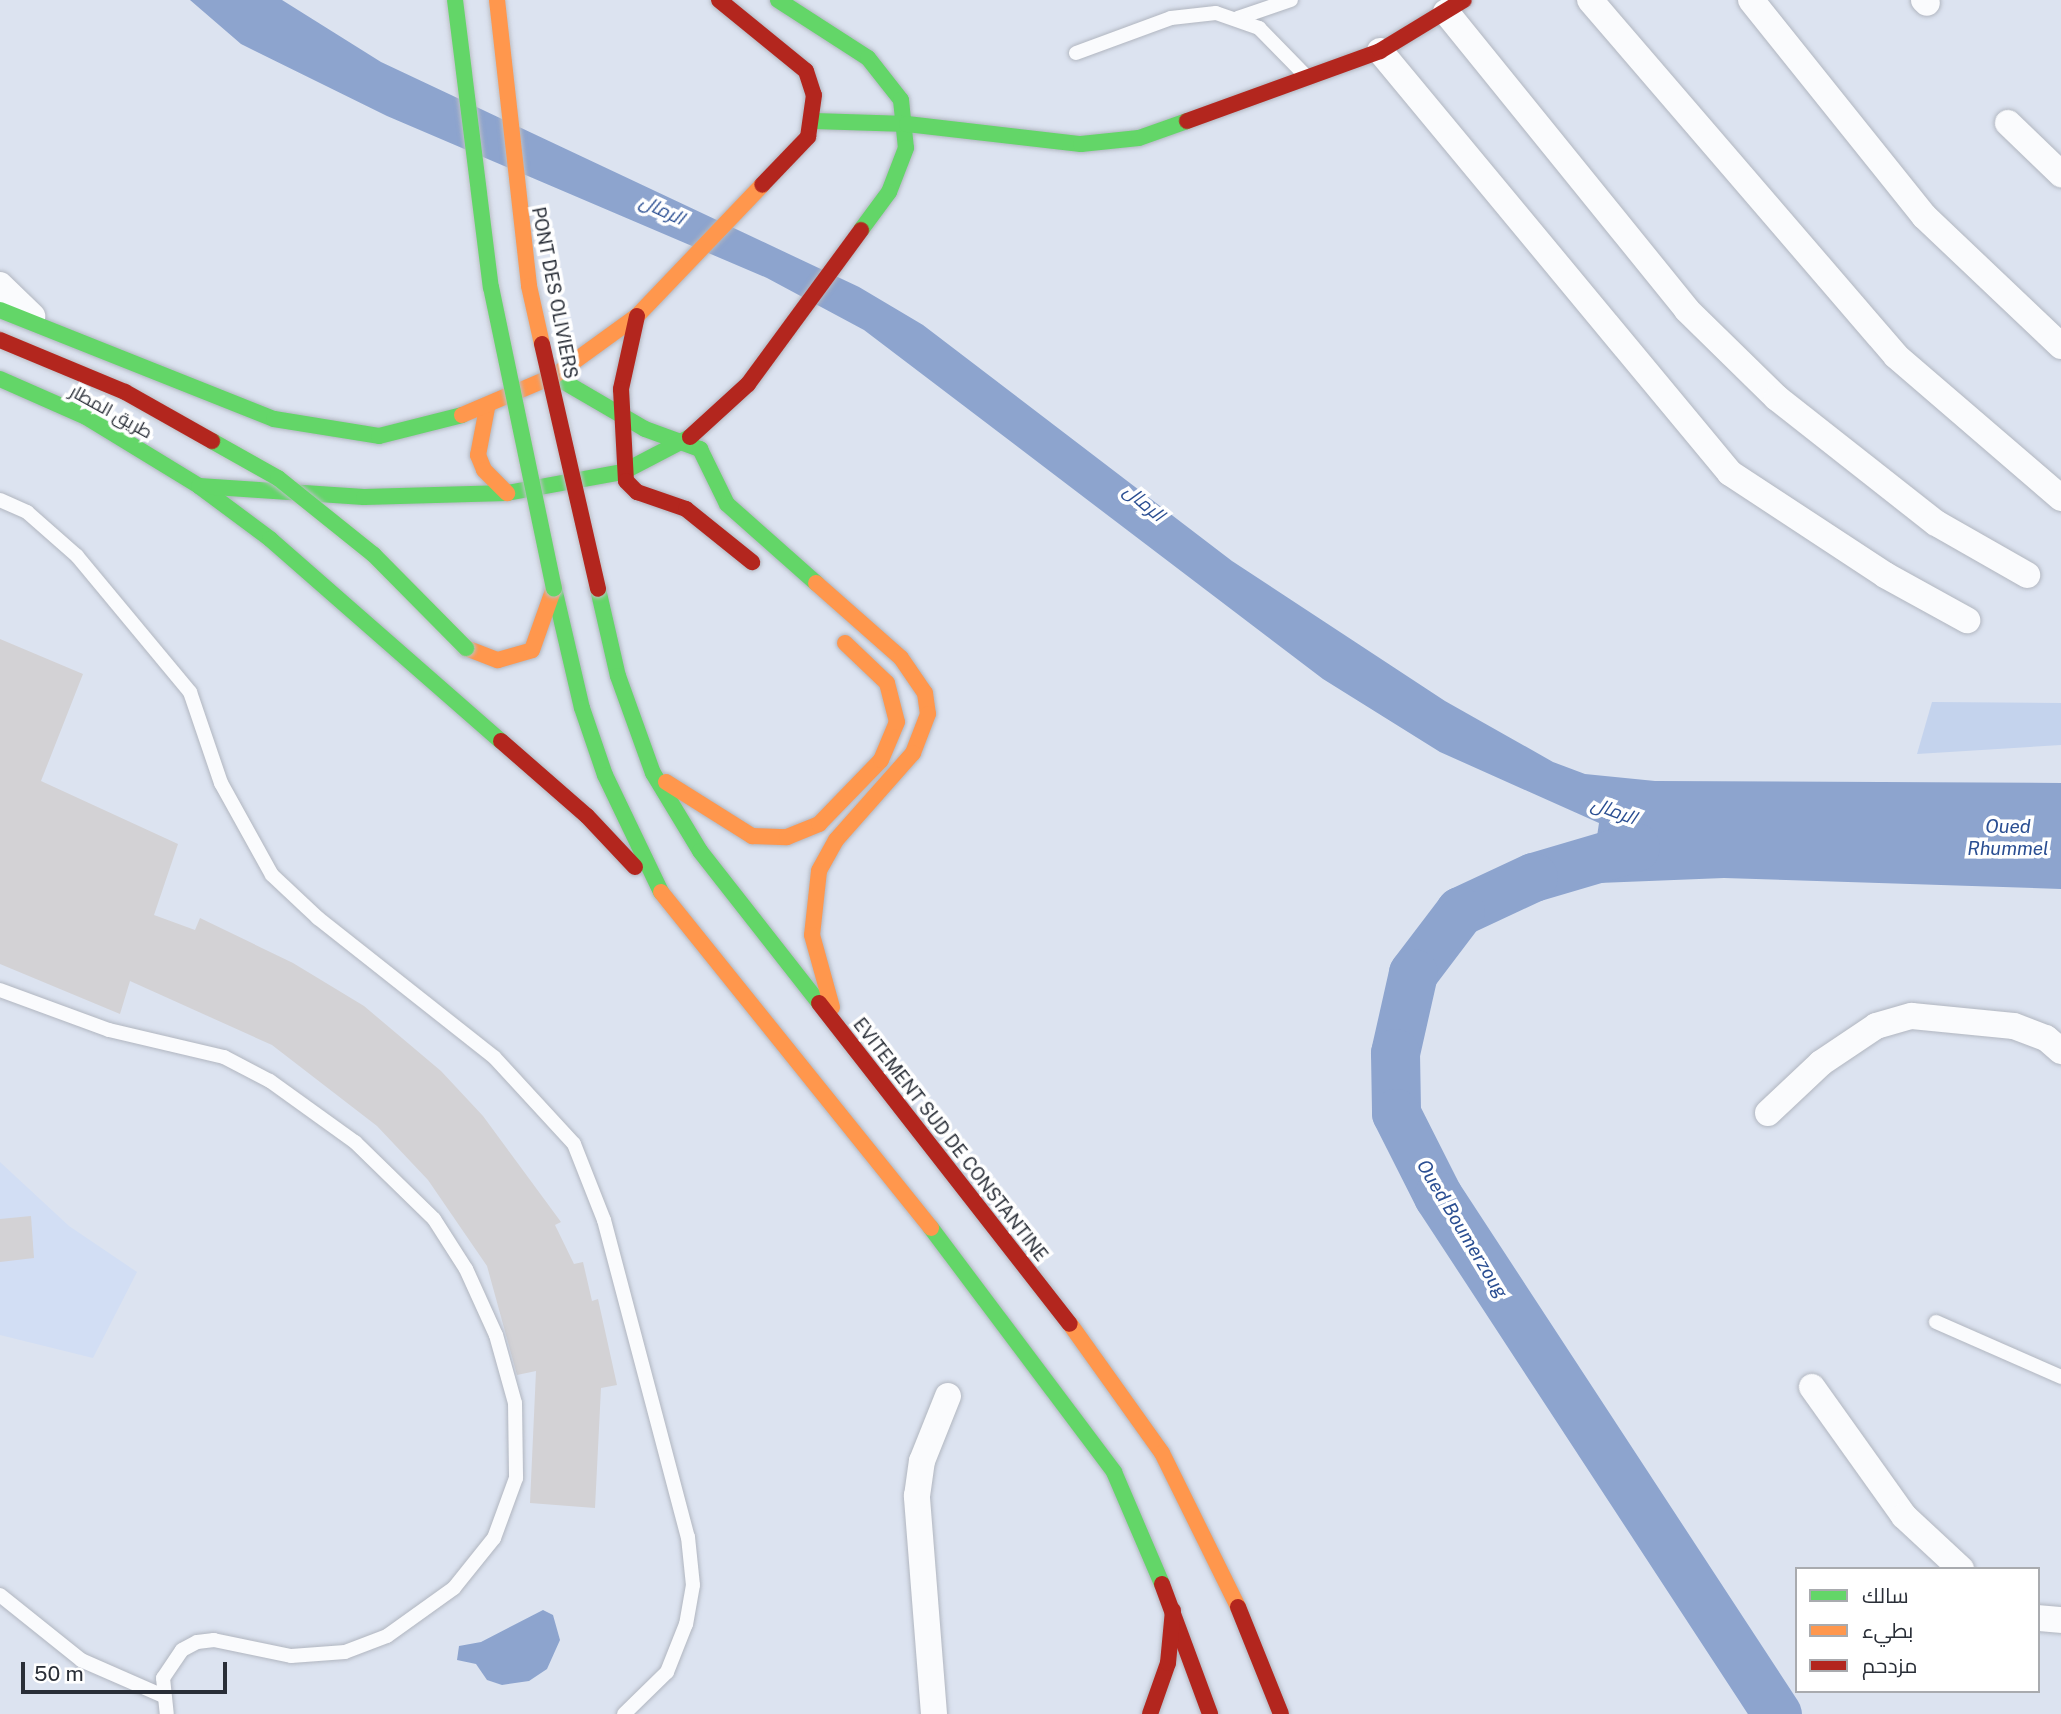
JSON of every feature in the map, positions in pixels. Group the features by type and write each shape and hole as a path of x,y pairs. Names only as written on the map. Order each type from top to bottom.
{"main road":[{"path":"455,0 489,275 554,588 582,708 604,775 663,896 922,1216 1115,1472 1174,1610 1210,1714"},
{"name":"PONT DES OLIVIERS","path":"497,0 529,286 597,589"},
{"path":"0,310 274,419 334,431 379,436 487,408 554,376 637,316 797,152 814,121 806,71 769,36 719,0"},
{"path":"199,486 364,497 507,493 624,472 686,440 747,384 888,192 903,160 906,124 901,100 880,68 778,0"},
{"path":"814,121 906,124 1081,144 1139,138 1380,51 1455,6"},
{"path":"637,316 624,364 620,414 624,472 632,488 686,509 763,572"},
{"path":"0,340 125,392 278,478 374,555 466,648 498,660 532,650 554,588"},
{"path":"554,376 657,435 686,440 704,454 727,504 901,658 925,693 928,714 913,753 836,840 814,888 816,963 843,1035"},
{"name":"طريق المطار","path":"0,379 86,417 199,486 389,640 587,816 663,896"},
{"path":"487,408 480,423 478,455 484,470 507,493"},
{"name":"EVITEMENT SUD DE CONSTANTINE","path":"597,589 618,676 653,773 700,851 1101,1363 1162,1453 1225,1574 1281,1714"},
{"path":"653,773 752,836 787,837 819,824 881,760 897,722 887,683 833,633"},
{"path":"1150,1714 1168,1663 1174,1610"}],"street":[{"path":"1590,0 1896,356 2061,498"},
{"path":"1751,0 1924,216 2061,346"},
{"path":"1455,6 1687,310 1777,398 1936,523 2027,575"},
{"path":"1380,51 1730,473 1885,575 1967,620"},
{"path":"2008,123 2061,174"},
{"path":"0,285 43,327"},
{"path":"1768,1113 1821,1063 1865,1034 1912,1016 2014,1026 2046,1038 2061,1051"},
{"path":"1812,1387 1887,1494 1960,1567"},
{"path":"934,1714 917,1496 929,1438 948,1396"},
{"path":"2040,1618 2061,1620"}],"lane":[{"path":"1076,52 1193,13 1238,18 1291,0"},
{"path":"1238,18 1276,42 1308,78"},
{"path":"0,500 27,512 78,556 190,692 221,783 272,875 318,918 494,1057 574,1144 604,1220 688,1538 693,1585 686,1624 667,1672 624,1714"},
{"path":"0,990 109,1030 224,1056 270,1081 355,1142 434,1219 466,1269 496,1335 515,1403 516,1478 494,1538 454,1588 387,1636 345,1652 291,1656 214,1640 197,1642 170,1662 161,1695 167,1714"},
{"path":"1936,1322 2061,1377"},
{"path":"0,1595 81,1660 161,1695"}],"shaded area":[{"path":"1932,702 2061,703 2061,745 1917,754"},
{"path":"0,1162 69,1226 137,1272 93,1358 0,1335"}],"water":[{"name":"Oued Rhummel","path":"190,0 282,0 381,62 859,287 923,325 1232,561 1445,701 1553,762 1585,774 1655,781 2061,783 2061,889 1724,878 1574,884 1569,850 1596,843 1599,823 1440,752 1323,679 864,330 767,278 387,116 241,44"},
{"path":"543,1610 553,1615 560,1640 547,1669 529,1681 502,1685 487,1680 476,1664 457,1660 459,1646 481,1642"}],"building":[{"path":"0,639 83,674 41,781 178,844 154,915 195,930 200,918 293,963 364,1006 441,1071 483,1116 561,1222 555,1225 574,1264 583,1262 592,1301 598,1299 617,1385 601,1388 595,1508 530,1503 536,1371 517,1375 487,1266 428,1180 377,1126 272,1045 130,981 120,1014 0,964"},
{"path":"31,1216 34,1258 0,1262 0,1219"}],"waterway":[{"name":"Oued Boumerzoug","path":"1635,847 1533,877 1460,911 1413,973 1395,1053 1396,1113 1438,1196 1777,1714"}],"traffic: fast":[{"path":"455,0 491,287 554,588"},
{"path":"778,0 868,58 901,100 906,148 889,192 861,230"},
{"path":"814,121 907,124 1081,144 1139,138 1187,121"},
{"path":"0,310 274,419 379,436 462,415"},
{"path":"554,376 645,429 700,449 727,504 816,583"},
{"path":"0,379 86,417 199,486 270,539 501,741"},
{"path":"199,486 364,497 507,493 623,472 690,437"},
{"path":"212,441 278,478 374,555 466,648"},
{"path":"554,588 582,708 605,775 661,892"},
{"path":"598,589 618,676 653,773 700,851 819,1003"},
{"path":"931,1228 1114,1472 1162,1584"}],"traffic: slow":[{"path":"497,0 529,286 542,344"},
{"path":"462,415 554,376 637,316 762,185"},
{"path":"487,408 478,455 484,470 507,493"},
{"path":"816,583 901,658 925,693 928,714 913,753 836,840 819,871 812,935 832,1007"},
{"path":"466,648 498,660 532,650 554,588"},
{"path":"666,782 752,836 787,837 819,824 881,760 897,722 887,683 845,643"},
{"path":"661,892 931,1228"},
{"path":"1070,1324 1162,1453 1238,1607"}],"traffic: jam":[{"path":"719,0 806,71 814,95 808,137 762,185"},
{"path":"1187,121 1380,51 1464,0"},
{"path":"690,437 748,384 861,230"},
{"path":"637,316 621,389 626,481 637,492 686,509 752,562"},
{"path":"0,340 125,392 212,441"},
{"path":"542,344 598,589"},
{"path":"501,741 587,816 635,867"},
{"path":"819,1003 1070,1324"},
{"path":"1162,1584 1210,1714"},
{"path":"1238,1607 1281,1714"},
{"path":"1150,1714 1168,1663 1173,1610"}],"water label":[{"name":"الرمال","path":"662,210"},
{"name":"الرمال","path":"1144,503"},
{"name":"الرمال","path":"1614,811"}]}
